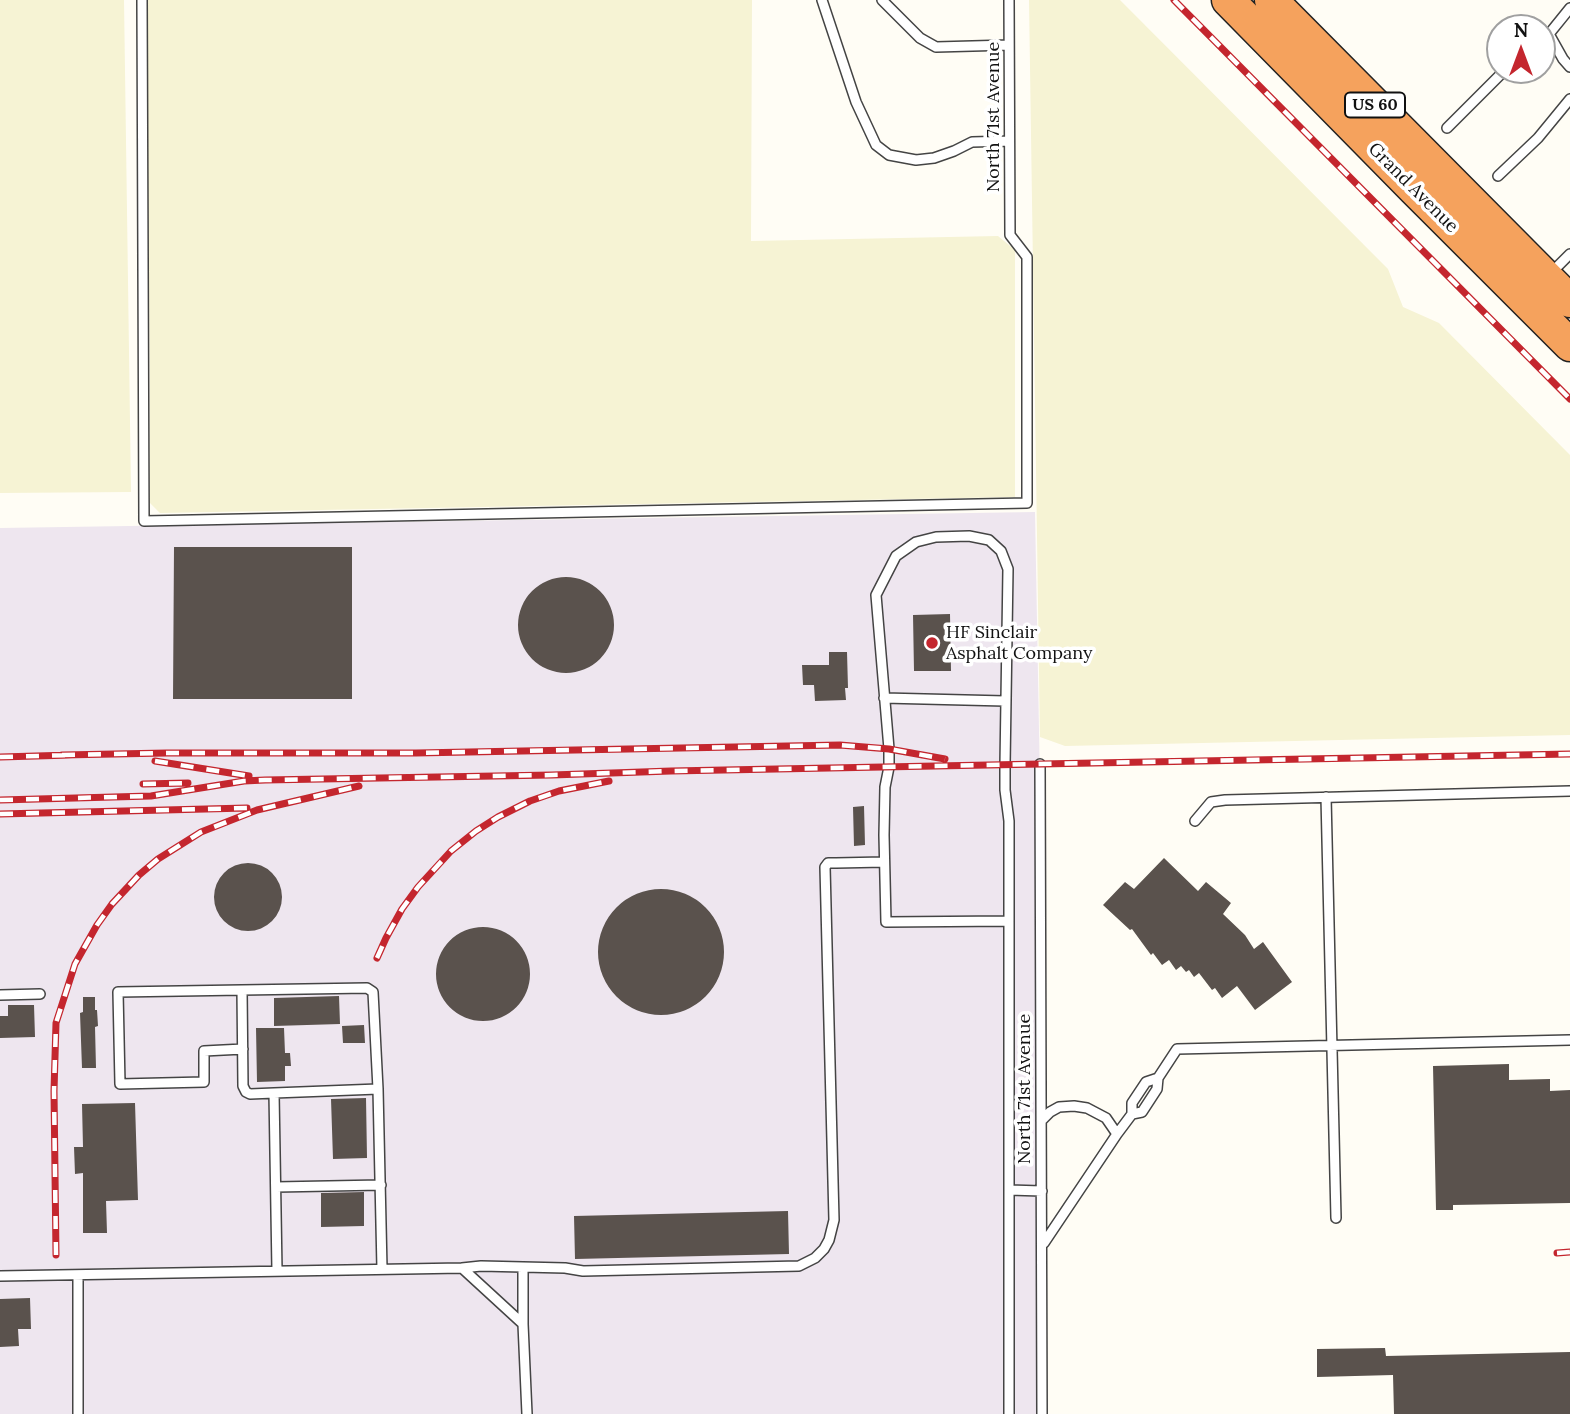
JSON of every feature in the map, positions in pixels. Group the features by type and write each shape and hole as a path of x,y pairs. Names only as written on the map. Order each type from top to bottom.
{"highway":[{"name":"Grand Avenue","path":"1228,0 1570,345"},
{"name":"Grand Avenue","path":"1282,7 1570,301"},
{"path":"1456,230 1479,209"}],"lane":[{"name":"North 71st Avenue","path":"142,0 144,521 1027,503 1027,257 1010,234 1009,0"},
{"path":"822,0 856,102 876,145 882,150 889,155 916,160 934,158 972,142 1009,141"},
{"path":"882,0 920,38 936,47 1009,45"},
{"path":"1556,24 1570,8"},
{"path":"1556,50 1570,67"},
{"path":"1447,128 1491,84"},
{"path":"1498,176 1538,138 1570,99"},
{"path":"1546,278 1570,254"},
{"name":"North 71st Avenue","path":"1009,921 886,922 884,787 889,767 889,749 876,595 896,556 916,542 936,537 969,536 989,540 1001,551 1008,569 1005,790 1009,821 1009,921 1009,1414"},
{"path":"884,698 1005,701"},
{"name":"North 71st Avenue","path":"1040,764 1042,1414"},
{"path":"1195,821 1211,802 1225,800 1570,791"},
{"path":"1326,797 1336,1218"},
{"path":"0,1276 481,1266 565,1268 583,1271 799,1266 815,1258 824,1249 834,1220 825,867 828,863 884,862"},
{"path":"243,1049 204,1051 204,1082 120,1084 118,992 367,988 373,992 382,1269"},
{"path":"242,990 243,1086 246,1092 378,1089"},
{"path":"0,995 40,994"},
{"path":"1042,1244 1116,1134 1132,1114 1142,1112 1157,1089 1157,1078 1177,1049 1570,1040"},
{"path":"274,1093 277,1271"},
{"path":"1041,1121 1059,1107 1074,1105 1087,1108 1105,1118 1116,1134"},
{"path":"276,1187 381,1185"},
{"path":"1009,1190 1042,1191"},
{"path":"523,1266 527,1414"},
{"path":"462,1268 523,1324"},
{"path":"78,1275 78,1414"}],"shaded area":[{"path":"0,0 124,0 131,492 0,493"},
{"path":"146,0 752,0 751,241 998,236 1015,250 1015,497 160,513 150,503"},
{"path":"1029,0 1120,0 1388,269 1403,307 1439,323 1570,455 1570,735 1065,746 1040,737"},
{"path":"1035,512 1040,785 1043,1414 0,1414 0,528"}],"building":[{"path":"174,547 352,547 352,699 173,699"},
{"path":"566,577 584,581 600,591 610,607 614,625 610,643 600,659 584,669 566,673 548,669 532,659 522,643 518,625 522,607 532,591 548,581"},
{"name":"HF Sinclair Asphalt Company","path":"950,614 951,671 914,671 913,615"},
{"path":"829,652 847,652 846,700 815,701 814,685 803,685 802,665 829,665"},
{"path":"864,806 865,845 854,846 853,807"},
{"path":"1164,858 1198,891 1206,882 1231,903 1223,914 1245,935 1254,949 1263,942 1292,982 1255,1010 1237,986 1222,998 1199,973 1194,977 1189,970 1186,972 1181,966 1176,970 1169,960 1162,965 1153,953 1151,955 1132,929 1103,905 1125,882 1134,889"},
{"path":"241,863 255,863 267,868 277,878 282,897 277,916 267,926 255,931 241,931 229,926 219,916 214,904 214,890 219,878 229,868"},
{"path":"661,889 685,894 705,908 719,928 724,952 719,976 705,996 685,1010 661,1015 637,1010 617,996 603,976 598,952 603,928 617,908 637,894"},
{"path":"483,927 501,931 516,941 526,956 530,974 526,992 516,1007 501,1017 483,1021 465,1017 450,1007 440,992 436,974 440,956 450,941 465,931"},
{"path":"339,996 340,1024 274,1026 274,998"},
{"path":"83,997 95,997 98,1026 95,1027 96,1068 82,1068 80,1013 83,1012"},
{"path":"8,1005 34,1005 35,1037 0,1038 0,1016 8,1016"},
{"path":"364,1025 365,1043 343,1043 342,1026"},
{"path":"256,1028 284,1028 285,1053 290,1053 291,1066 285,1066 285,1081 257,1082"},
{"path":"1509,1064 1509,1080 1550,1079 1550,1091 1570,1090 1570,1203 1453,1205 1453,1210 1436,1210 1433,1066"},
{"path":"366,1098 367,1158 333,1159 331,1099"},
{"path":"135,1103 138,1200 106,1201 107,1233 83,1233 83,1173 75,1174 74,1147 83,1147 82,1104"},
{"path":"364,1192 364,1226 321,1227 321,1193"},
{"path":"788,1211 789,1254 575,1259 574,1216"},
{"path":"30,1298 31,1329 18,1329 19,1346 0,1347 0,1299"},
{"path":"1385,1348 1386,1356 1570,1352 1570,1414 1394,1414 1393,1375 1317,1377 1317,1349"}],"railway":[{"path":"1174,0 1570,399"},
{"path":"62,755 416,753 840,745 889,749 945,759"},
{"path":"0,800 151,796 265,780 1570,754"},
{"path":"0,757 72,755"},
{"path":"155,761 249,776"},
{"path":"377,958 402,909 418,887 451,851 476,831 530,801 559,791 609,781"},
{"path":"143,784 188,783"},
{"path":"56,1255 56,1023 75,964 97,925 139,875 158,859 201,832 257,810 359,786"},
{"path":"0,814 247,808"},
{"path":"1557,1253 1570,1252"}],"place":[{"name":"HF Sinclair Asphalt Company","path":"932,643"}]}
